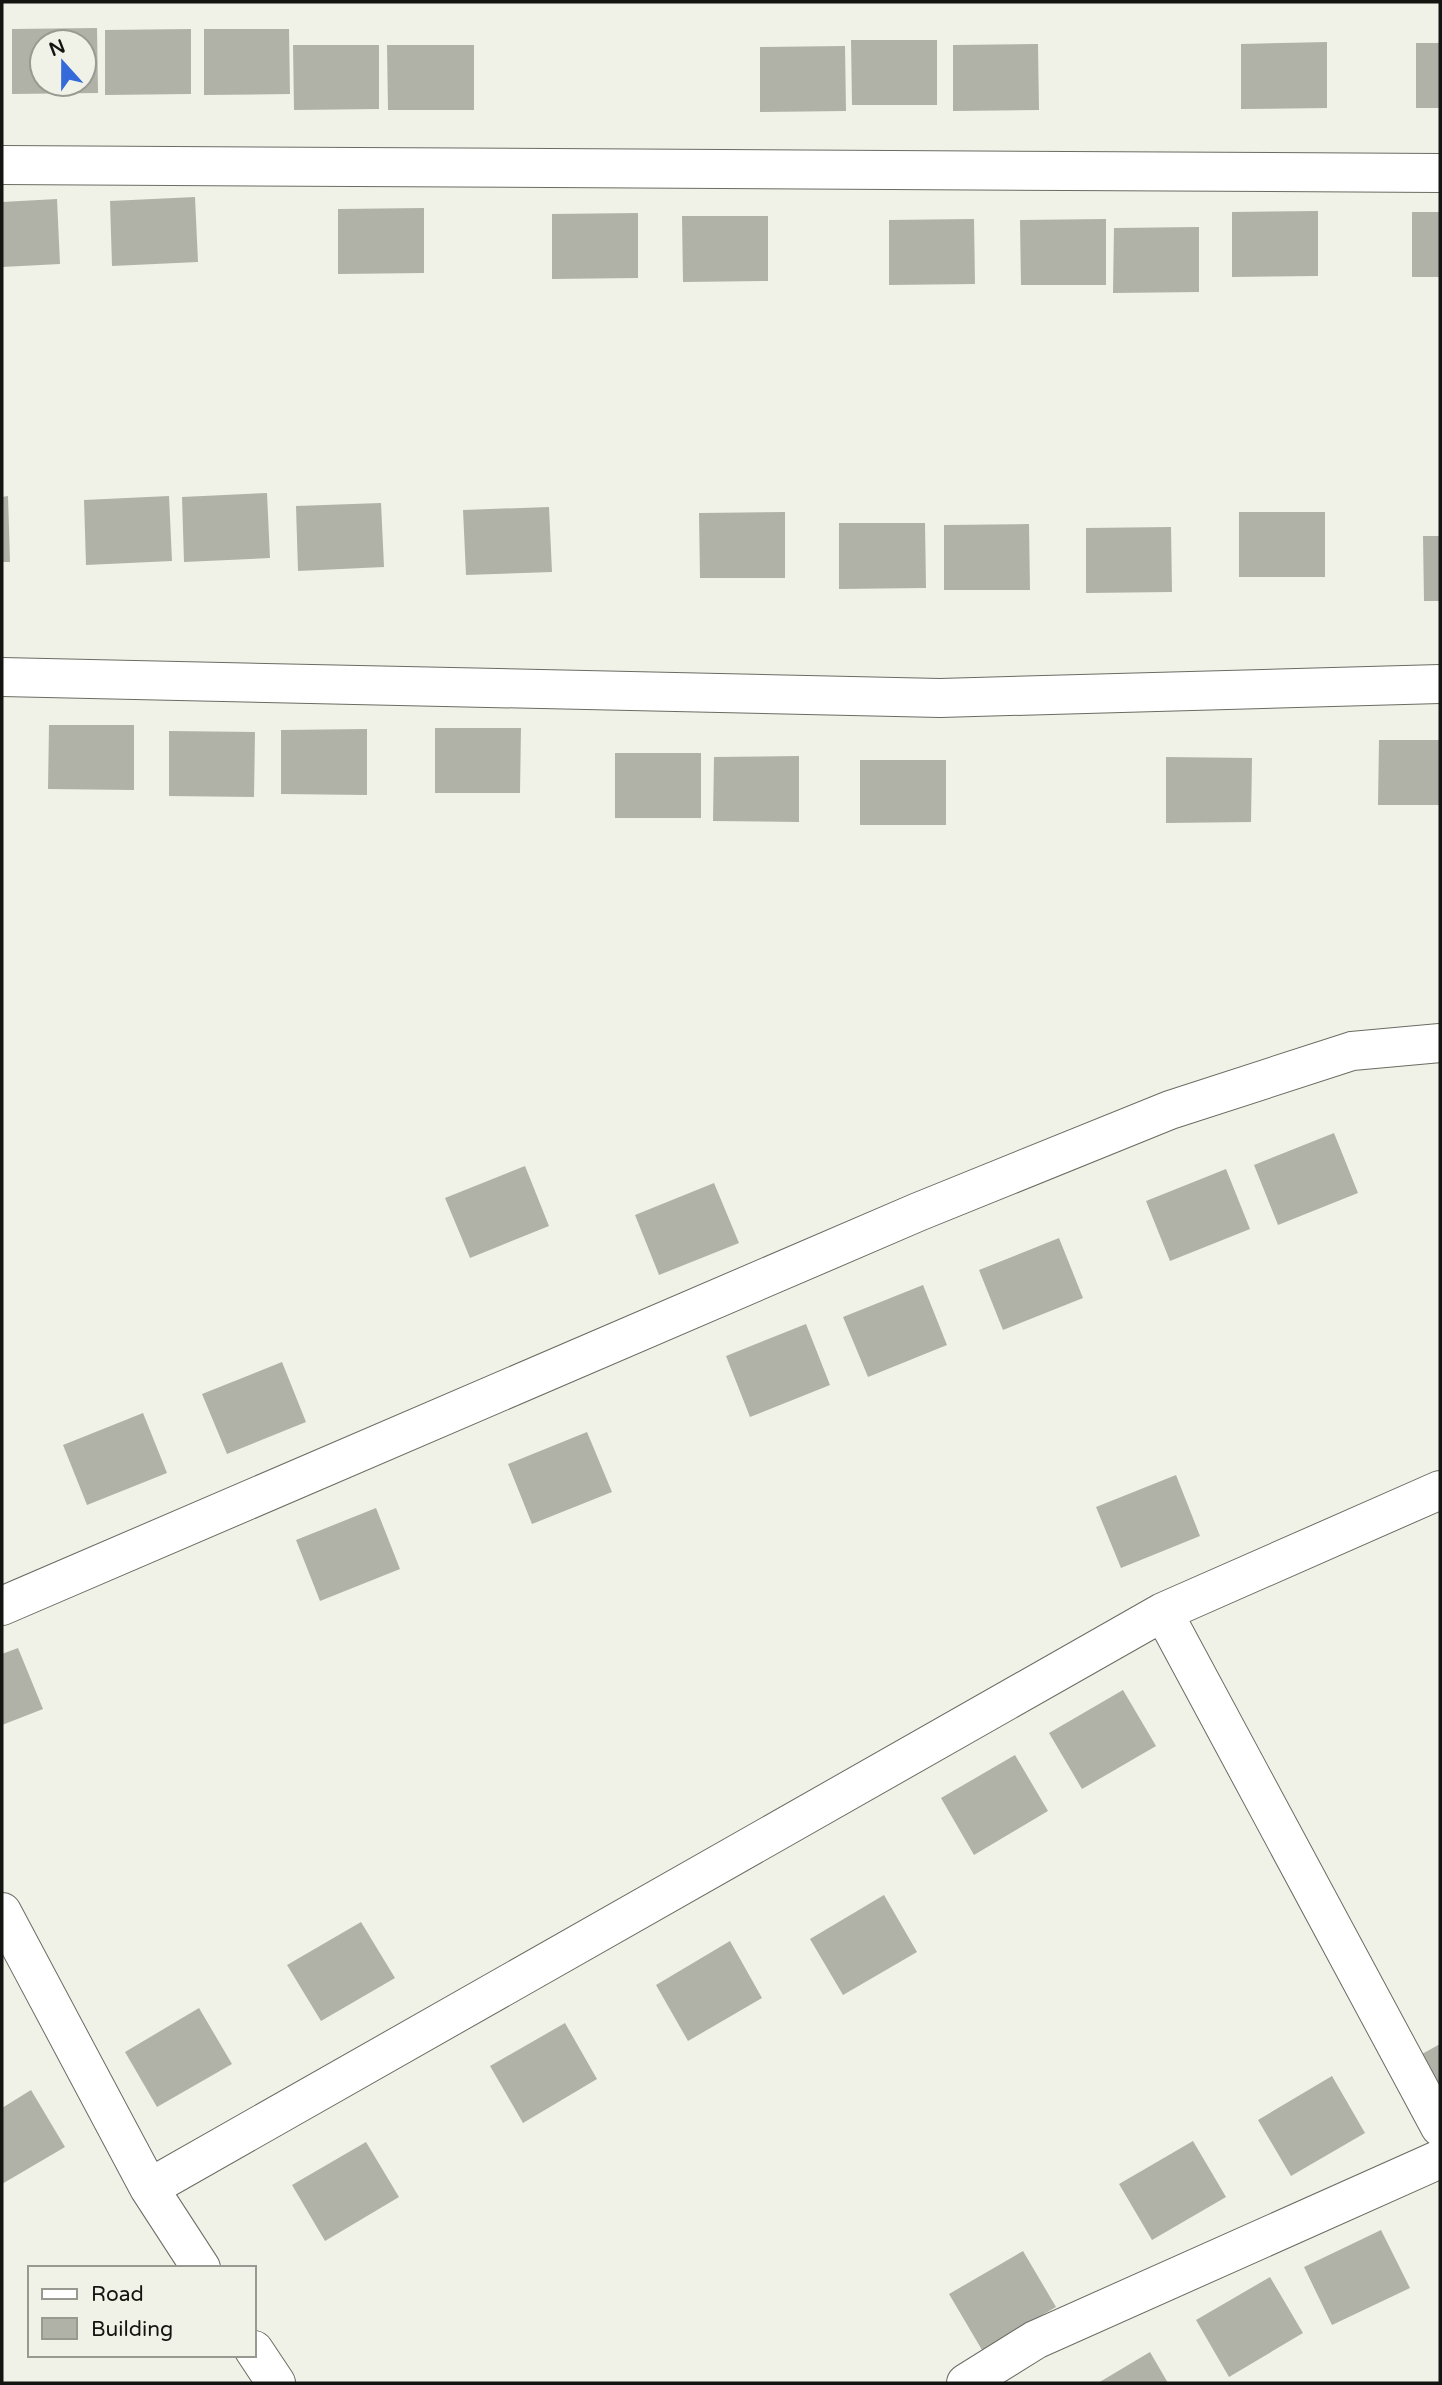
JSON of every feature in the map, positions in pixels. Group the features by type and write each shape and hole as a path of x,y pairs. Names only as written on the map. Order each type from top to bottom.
{"street":[{"path":"2,165 1440,173"},
{"path":"2,677 940,698 1440,684"},
{"path":"2,1606 918,1212 1170,1110 1352,1051 1440,1043"},
{"path":"149,2188 1163,1612 1440,1490"},
{"path":"1163,1612 1440,2127"},
{"path":"2,1912 149,2188 200,2266"},
{"path":"967,2383 1035,2340 1440,2159"},
{"path":"256,2353 276,2383"}],"building":[{"path":"12,29 28,29 28,94 12,94"},
{"path":"191,29 191,94 105,95 105,30"},
{"path":"204,29 289,29 290,94 204,95"},
{"path":"851,40 937,40 937,105 852,105"},
{"path":"1327,42 1327,108 1241,109 1241,44"},
{"path":"1416,43 1440,43 1440,108 1416,108"},
{"path":"1038,44 1039,110 953,111 953,45"},
{"path":"293,45 379,45 379,109 294,110"},
{"path":"387,45 474,45 474,110 388,110"},
{"path":"845,46 846,111 760,112 760,47"},
{"path":"195,197 198,262 112,266 110,201"},
{"path":"57,199 60,264 2,267 2,202"},
{"path":"424,208 424,273 338,274 338,209"},
{"path":"1318,211 1318,276 1232,277 1232,212"},
{"path":"1412,212 1440,212 1440,277 1412,277"},
{"path":"638,213 638,278 552,279 552,214"},
{"path":"682,216 768,216 768,281 683,282"},
{"path":"974,219 975,284 889,285 889,220"},
{"path":"1106,219 1106,285 1021,285 1020,220"},
{"path":"1199,227 1199,292 1113,293 1114,228"},
{"path":"267,493 270,558 184,562 182,497"},
{"path":"8,496 10,562 2,562 2,497"},
{"path":"169,496 172,561 86,565 84,500"},
{"path":"381,503 384,567 298,571 296,506"},
{"path":"549,507 552,572 466,575 463,510"},
{"path":"785,512 785,578 700,578 699,513"},
{"path":"1239,512 1325,512 1325,577 1239,577"},
{"path":"839,523 925,523 926,588 839,589"},
{"path":"1029,524 1030,590 944,590 944,525"},
{"path":"1171,527 1172,592 1086,593 1086,528"},
{"path":"1423,536 1440,536 1440,601 1424,601"},
{"path":"49,725 134,725 134,790 48,789"},
{"path":"435,728 521,728 520,793 435,793"},
{"path":"367,729 367,795 281,794 281,730"},
{"path":"169,731 255,732 254,797 169,796"},
{"path":"1379,740 1440,740 1440,805 1378,805"},
{"path":"615,753 701,753 701,818 615,818"},
{"path":"799,756 799,822 713,821 714,757"},
{"path":"1166,757 1252,758 1251,822 1166,823"},
{"path":"860,760 946,760 946,825 860,825"},
{"path":"1334,1133 1358,1193 1278,1225 1254,1165"},
{"path":"525,1166 549,1226 470,1258 445,1198"},
{"path":"1226,1169 1250,1229 1170,1261 1146,1201"},
{"path":"714,1183 739,1243 659,1275 635,1215"},
{"path":"1059,1238 1083,1298 1003,1330 979,1270"},
{"path":"923,1285 947,1345 868,1377 843,1317"},
{"path":"806,1324 830,1385 750,1417 726,1356"},
{"path":"282,1362 306,1422 227,1454 202,1394"},
{"path":"143,1413 167,1473 87,1505 63,1445"},
{"path":"587,1432 612,1492 532,1524 508,1464"},
{"path":"1176,1475 1200,1536 1121,1568 1096,1507"},
{"path":"376,1508 400,1569 320,1601 296,1540"},
{"path":"18,1648 43,1709 2,1725 2,1654"},
{"path":"1123,1690 1156,1746 1082,1789 1049,1733"},
{"path":"1015,1755 1048,1811 974,1855 941,1798"},
{"path":"884,1895 917,1952 843,1995 810,1939"},
{"path":"361,1922 395,1978 321,2021 287,1965"},
{"path":"730,1941 762,1998 688,2041 656,1985"},
{"path":"199,2008 232,2064 157,2107 125,2052"},
{"path":"565,2023 597,2079 523,2123 490,2066"},
{"path":"1440,2044 1440,2087 1422,2054"},
{"path":"1332,2076 1365,2133 1291,2176 1258,2120"},
{"path":"31,2090 65,2147 2,2184 2,2108"},
{"path":"1193,2141 1226,2197 1152,2240 1119,2184"},
{"path":"366,2142 399,2197 325,2241 292,2185"},
{"path":"1381,2230 1410,2288 1332,2325 1304,2267"},
{"path":"1023,2251 1056,2307 982,2350 949,2294"},
{"path":"1270,2277 1303,2333 1229,2377 1196,2320"},
{"path":"1150,2352 1168,2383 1098,2383"}]}
